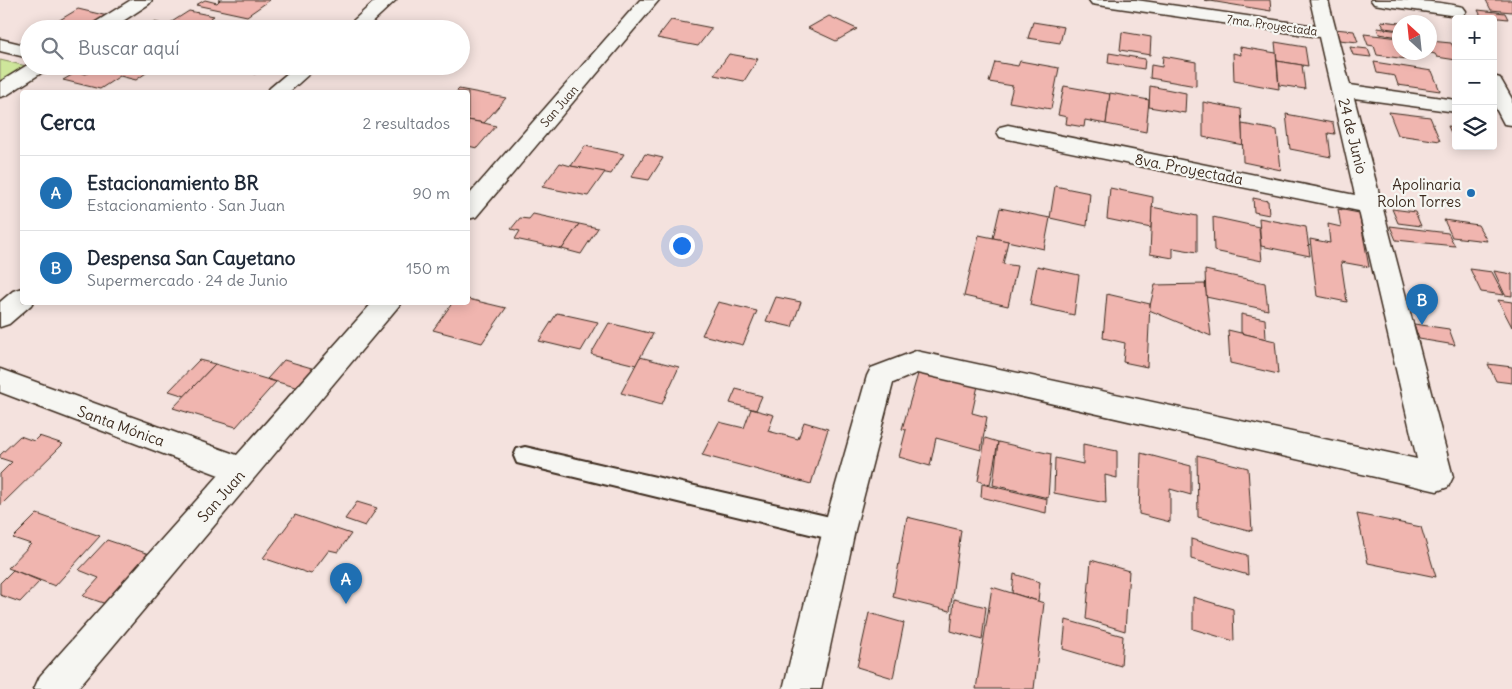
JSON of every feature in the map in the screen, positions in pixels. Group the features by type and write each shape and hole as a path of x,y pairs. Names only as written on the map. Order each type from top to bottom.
{"street":[{"path":"112,20 143,0"},
{"path":"364,20 387,0"},
{"name":"San Juan","path":"470,209 650,0"},
{"name":"7ma. Proyectada","path":"1098,0 1327,33"},
{"name":"24 de Junio","path":"839,530 881,376 916,362 1437,477 1319,0"},
{"path":"1380,0 1456,10"},
{"path":"0,45 20,50"},
{"path":"0,91 25,75"},
{"path":"279,90 297,75"},
{"path":"1341,90 1452,105"},
{"path":"1497,93 1505,114"},
{"name":"8va. Proyectada","path":"1008,132 1370,205"},
{"path":"0,317 20,300"},
{"name":"San Juan","path":"53,689 386,305"},
{"name":"Santa Mónica","path":"0,380 243,471"},
{"path":"802,689 839,530"}],"lane":[{"path":"525,456 839,530"}],"green space":[{"path":"0,60 20,65 20,74 0,86"}],"building":[{"path":"205,0 217,3 220,0 270,0 247,16 196,5"},
{"path":"1204,0 1270,0 1271,11"},
{"path":"1486,0 1512,0 1512,12 1491,10"},
{"path":"78,9 112,17 107,20 60,20"},
{"path":"1478,10 1505,13 1508,19 1497,18 1497,15 1480,15"},
{"path":"189,11 214,16 208,20 175,20"},
{"path":"829,16 857,29 836,41 808,28"},
{"path":"671,20 712,28 698,46 657,38"},
{"path":"1381,21 1392,22 1392,29 1384,28"},
{"path":"1033,22 1064,27 1060,43 1028,38"},
{"path":"1377,28 1392,30 1392,36 1379,34"},
{"path":"1335,29 1354,31 1358,42 1339,40"},
{"path":"1122,32 1151,37 1150,55 1120,50"},
{"path":"1364,34 1392,37 1392,57 1377,55 1374,46 1368,45"},
{"path":"1275,42 1305,47 1308,66 1277,61"},
{"path":"1437,42 1451,43 1452,59 1437,57"},
{"path":"1240,47 1276,53 1279,89 1234,81 1233,53 1241,55"},
{"path":"1350,47 1368,49 1371,57 1353,55"},
{"path":"1109,53 1145,59 1144,69 1108,63"},
{"path":"729,54 758,59 744,81 714,75"},
{"path":"1163,56 1196,62 1196,86 1150,78 1151,65 1162,67"},
{"path":"1020,61 1059,68 1051,109 1009,102 1013,86 989,82 995,62 1018,66"},
{"path":"1277,61 1302,65 1305,89 1279,85"},
{"path":"1374,62 1432,71 1440,91 1398,85 1395,76 1377,73"},
{"path":"72,75 143,75 136,80 120,76 100,89 63,80"},
{"path":"1064,86 1110,94 1106,124 1085,120 1084,127 1066,124 1067,117 1058,115"},
{"path":"1150,86 1186,93 1185,113 1149,107"},
{"path":"470,91 506,98 484,123 470,120"},
{"path":"1110,93 1149,100 1146,132 1106,124"},
{"path":"1203,102 1241,109 1243,145 1203,137"},
{"path":"1389,112 1430,117 1440,141 1398,135"},
{"path":"1286,114 1333,123 1335,134 1328,133 1331,157 1290,149"},
{"path":"470,120 496,126 477,148 470,146"},
{"path":"1242,124 1277,130 1281,170 1243,162"},
{"path":"1448,126 1452,126 1452,135"},
{"path":"585,146 624,154 611,174 571,166"},
{"path":"645,154 663,158 649,180 631,177"},
{"path":"560,163 605,172 588,196 542,187"},
{"path":"1055,186 1090,193 1087,226 1050,218"},
{"path":"1110,188 1153,197 1151,228 1107,219"},
{"path":"1253,198 1268,201 1269,215 1254,212"},
{"path":"1152,207 1197,216 1197,252 1173,248 1173,258 1150,254"},
{"path":"1000,208 1050,218 1044,249 993,238"},
{"path":"1338,209 1359,213 1369,267 1341,262 1347,302 1317,296 1310,239 1330,243 1328,224 1341,227"},
{"path":"1392,209 1415,212 1421,226 1398,223"},
{"path":"533,214 579,224 562,249 515,239 520,231 511,229 520,218 529,219"},
{"path":"1213,217 1259,227 1262,261 1214,251"},
{"path":"1259,218 1306,227 1310,256 1261,246"},
{"path":"1444,220 1478,225 1487,241 1452,237"},
{"path":"579,224 598,228 581,254 562,249"},
{"path":"1390,226 1448,233 1455,246 1396,240"},
{"path":"979,235 1008,241 1003,264 1017,266 1008,306 964,296"},
{"path":"1037,266 1079,275 1074,315 1030,305"},
{"path":"1470,269 1492,272 1504,295 1481,292"},
{"path":"1205,270 1265,283 1268,310 1206,297"},
{"path":"1494,271 1512,274 1512,296 1505,295"},
{"path":"1205,284 1211,336 1149,310 1155,285"},
{"path":"1107,294 1150,304 1147,367 1123,362 1125,343 1103,338"},
{"path":"776,297 801,302 792,327 766,321"},
{"path":"470,299 506,308 482,343 433,330 451,305 470,305"},
{"path":"1498,300 1512,302 1512,327"},
{"path":"718,302 757,311 743,345 702,335"},
{"path":"557,313 598,322 581,351 539,341"},
{"path":"1241,314 1265,319 1266,339 1241,333"},
{"path":"609,323 653,334 636,365 591,354"},
{"path":"1414,324 1449,329 1455,345 1419,339"},
{"path":"1228,330 1275,341 1278,374 1230,363"},
{"path":"640,357 679,367 662,404 621,393"},
{"path":"199,360 215,364 185,396 169,391"},
{"path":"284,360 322,371 306,390 267,379"},
{"path":"215,364 276,382 236,427 173,408"},
{"path":"1488,364 1512,367 1512,383 1496,381"},
{"path":"920,367 979,381 972,413 987,417 981,450 936,438 930,466 899,457 906,430 902,429"},
{"path":"736,389 762,396 756,410 730,403"},
{"path":"751,409 774,415 768,431 798,439 804,422 828,429 811,484 702,455 719,422 744,428"},
{"path":"20,436 34,441 39,436 63,444 0,504 0,474 12,462 0,458 0,455"},
{"path":"985,438 998,442 990,485 978,481"},
{"path":"998,442 1051,454 1048,498 993,485"},
{"path":"1083,444 1117,451 1117,478 1105,475 1106,503 1054,493 1055,458 1083,464"},
{"path":"1141,453 1191,466 1191,495 1170,489 1170,522 1139,514"},
{"path":"1197,455 1248,468 1252,531 1198,517"},
{"path":"982,484 1047,499 1046,513 981,497"},
{"path":"357,502 377,508 365,526 345,519"},
{"path":"37,514 100,536 55,586 8,568 31,544 13,538"},
{"path":"1357,514 1421,527 1436,577 1368,563"},
{"path":"295,515 351,534 338,552 329,550 311,574 263,558"},
{"path":"907,517 961,530 950,611 893,597"},
{"path":"1191,539 1247,555 1248,575 1191,559"},
{"path":"107,540 152,555 109,605 83,596 99,578 79,570"},
{"path":"1091,560 1129,571 1125,631 1086,619"},
{"path":"13,570 40,581 20,602 0,595 0,583"},
{"path":"1014,574 1040,582 1038,601 1012,593"},
{"path":"992,587 1044,603 1034,689 976,689"},
{"path":"1193,597 1233,609 1234,641 1193,629"},
{"path":"954,599 986,607 982,640 951,631"},
{"path":"869,613 904,623 893,678 857,667"},
{"path":"1066,620 1123,636 1121,666 1063,649"}],"place":[{"name":"Apolinaria Rolon Torres","path":"1471,193"},
{"name":"Despensa San Cayetano","path":"1422,325"},
{"name":"Estacionamiento BR","path":"346,604"}]}
